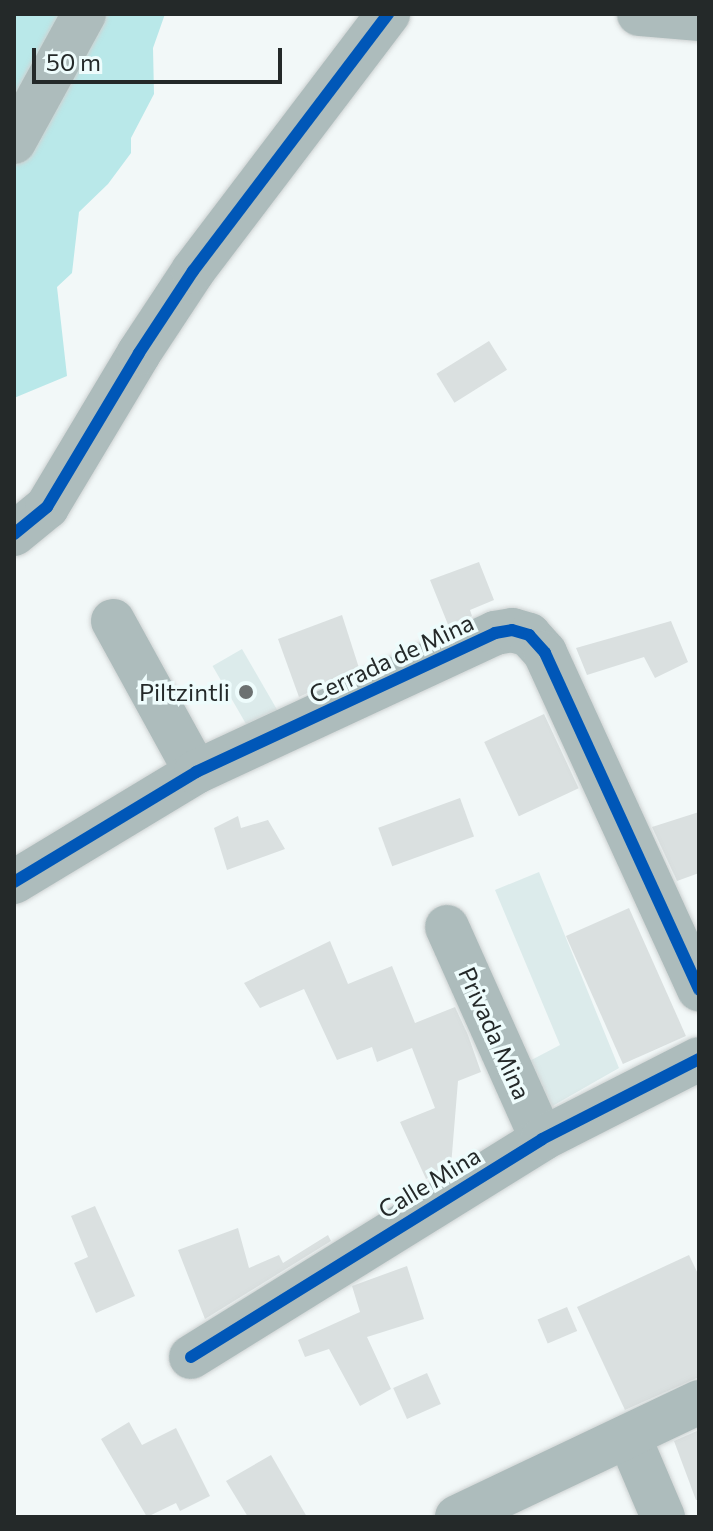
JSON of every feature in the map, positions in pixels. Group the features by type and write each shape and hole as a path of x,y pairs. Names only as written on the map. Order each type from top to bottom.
{"street":[{"path":"14,142 84,14"},
{"path":"14,534 47,507 139,353 193,271 388,14"},
{"path":"639,14 699,19"},
{"path":"113,621 196,772"},
{"name":"Cerrada de Mina","path":"14,882 196,772 495,633 512,630 529,635 545,653 699,989"},
{"name":"Privada Mina","path":"447,927 542,1139"},
{"name":"Calle Mina","path":"191,1357 542,1139 699,1059"},
{"path":"457,1517 699,1402"},
{"path":"629,1437 663,1517"}],"shaded area":[{"path":"14,14 165,14 153,48 154,94 131,138 131,153 108,184 79,212 72,273 57,287 67,376 14,398"},
{"name":"Piltzintli","path":"242,649 281,717 252,734 213,666"},
{"path":"539,872 619,1068 542,1112 520,1066 560,1045 495,890"}],"building":[{"path":"489,341 507,370 454,403 436,374"},
{"path":"479,562 494,600 470,610 472,616 449,627 430,580"},
{"path":"342,615 359,668 299,697 278,639"},
{"path":"671,621 688,662 655,678 644,657 587,675 576,648"},
{"path":"544,714 579,788 519,816 484,742"},
{"path":"460,798 474,837 392,866 378,828"},
{"path":"699,812 699,873 677,881 652,827"},
{"path":"238,816 241,828 268,820 285,849 227,870 214,828"},
{"path":"629,908 686,1036 623,1064 566,936"},
{"path":"330,941 348,984 392,966 415,1023 455,1007 468,1035 481,1072 458,1081 451,1166 426,1179 400,1122 435,1108 412,1048 377,1062 372,1047 337,1060 304,989 260,1008 244,983"},
{"path":"95,1206 135,1296 96,1313 74,1263 88,1257 71,1216"},
{"path":"238,1228 249,1268 279,1255 283,1263 328,1235 331,1241 205,1319 178,1250"},
{"path":"689,1255 699,1276 699,1377 625,1410 577,1307"},
{"path":"407,1266 424,1319 367,1337 391,1389 360,1406 329,1349 305,1357 298,1340 360,1312 352,1286"},
{"path":"567,1307 577,1331 548,1343 538,1320"},
{"path":"427,1373 441,1404 407,1419 393,1388"},
{"path":"129,1422 142,1445 176,1428 210,1496 180,1511 176,1503 147,1517 101,1439"},
{"path":"699,1430 699,1500 696,1500 674,1441"},
{"path":"271,1455 307,1517 248,1517 226,1481"}],"cycle path":[{"path":"14,534 47,507 139,353 193,271 388,14"},
{"path":"14,882 196,772 495,633 512,630 529,635 545,653 699,989"},
{"path":"191,1357 542,1139 699,1059"}],"place":[{"name":"Piltzintli","path":"246,692"}]}
